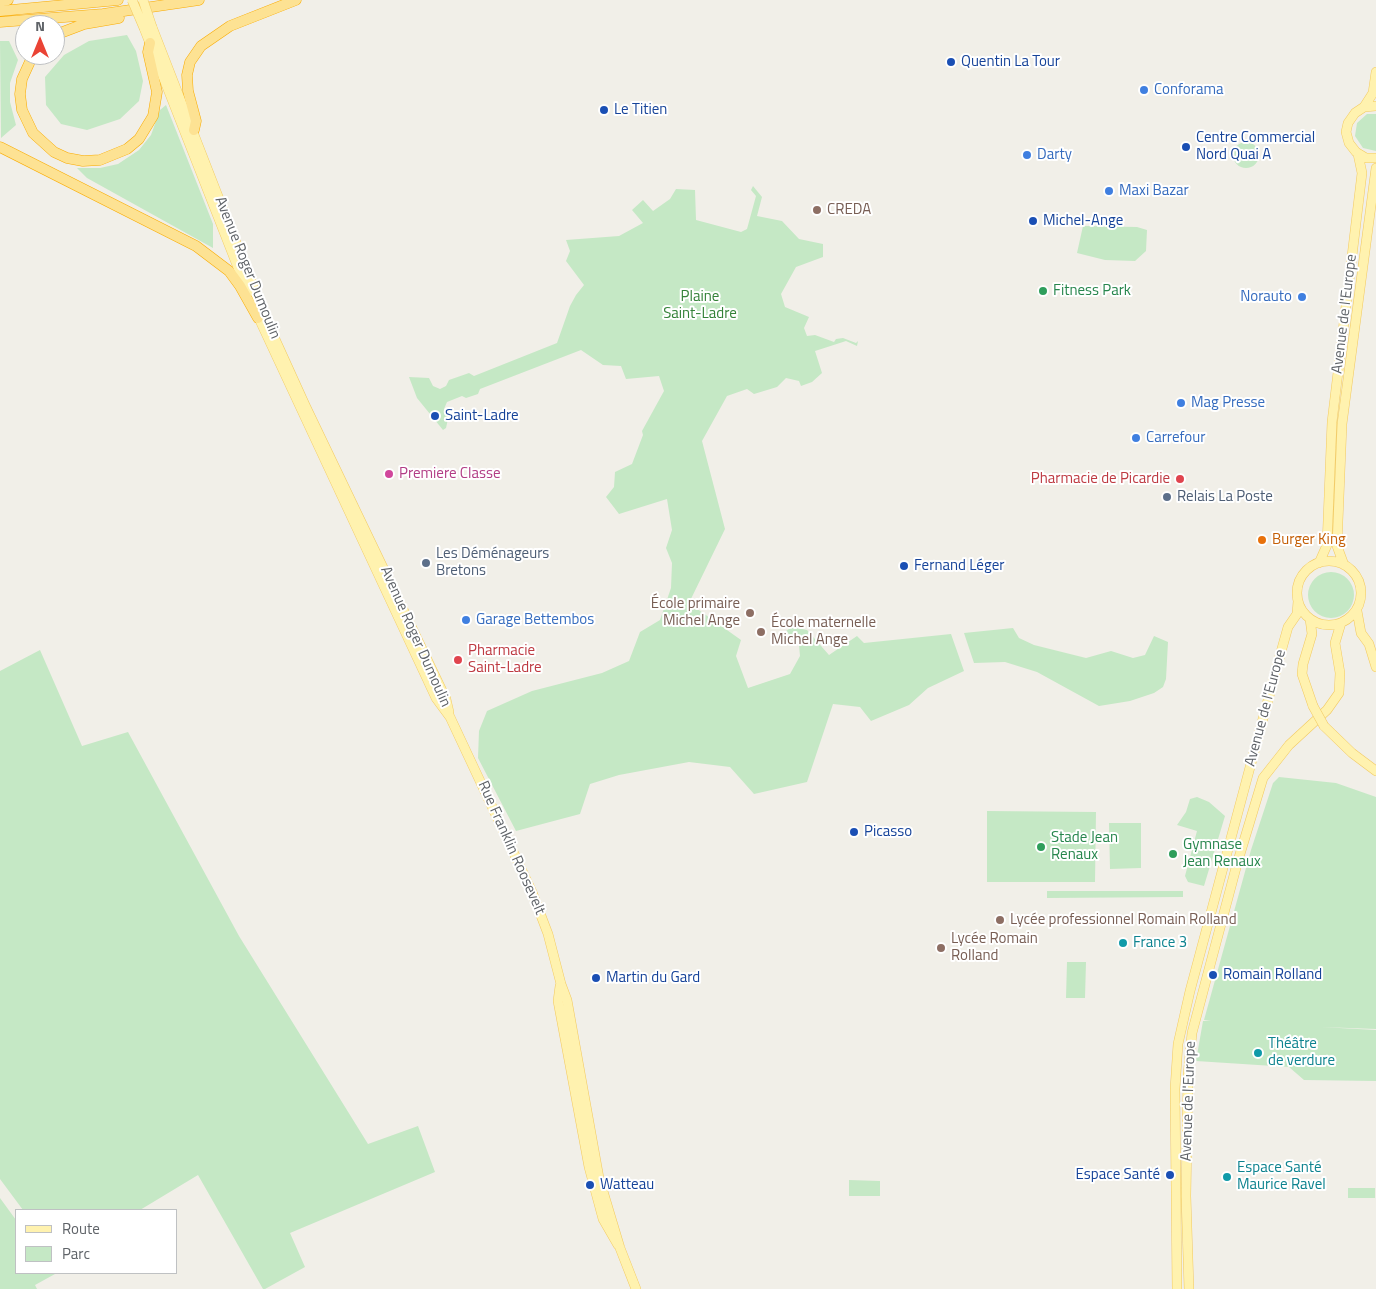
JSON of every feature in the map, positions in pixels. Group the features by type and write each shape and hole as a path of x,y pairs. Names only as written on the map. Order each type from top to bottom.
{"highway":[{"path":"0,1 8,0"},
{"path":"0,12 118,0"},
{"path":"65,31 84,24 199,0"},
{"path":"194,130 196,121 190,103 187,75 190,62 201,46 230,26 296,0"},
{"path":"0,22 86,16 166,6"},
{"path":"28,65 22,79 20,94 24,116 33,133 54,152 67,158 83,161 100,160 120,152 139,139 153,116 156,92 148,52 150,43"},
{"path":"0,147 196,246 228,272 240,286 258,318"}],"main road":[{"name":"Avenue Roger Dumoulin","path":"132,0 148,27 194,130 269,325 305,406 446,699 450,717"},
{"name":"Avenue Roger Dumoulin","path":"142,0 150,43 258,318 436,698 450,717"},
{"name":"Avenue de l'Europe","path":"1320,562 1327,545 1332,422 1362,173 1358,154 1349,144 1347,127 1352,116 1364,107 1373,93 1376,72"},
{"path":"1364,107 1376,106"},
{"path":"1358,154 1376,158"},
{"name":"Avenue de l'Europe","path":"1344,565 1336,546 1342,424 1376,168"},
{"path":"1310,619 1322,625 1341,624 1356,611 1362,594 1360,582 1354,572 1344,565 1332,561 1320,562 1308,569 1300,580 1298,601 1310,619 1312,634 1302,674 1313,706 1324,726 1352,753 1376,771"},
{"name":"Avenue de l'Europe","path":"1177,1289 1175,1089 1178,1044 1190,991 1279,659 1288,627 1297,614 1298,601"},
{"path":"1356,611 1361,633 1369,644 1376,667"},
{"name":"Avenue de l'Europe","path":"1189,1289 1186,1196 1188,1075 1192,1033 1237,864 1263,778 1289,745 1327,710 1339,693 1340,673 1335,643 1341,624"},
{"name":"Rue Franklin Roosevelt","path":"450,717 532,892 548,934 561,984 558,1001 589,1167 603,1219 611,1236 620,1248 636,1289"}],"green space":[{"path":"127,35 136,51 143,81 139,101 120,119 87,130 61,124 46,105 45,77 55,65 65,65 65,54 89,41"},
{"path":"0,41 9,41 15,54 16,65 10,83 10,102 16,125 1,138"},
{"path":"166,105 213,224 213,248 87,178 77,168 100,168 118,164 139,150 151,135 160,110"},
{"path":"1367,114 1376,114 1376,151 1363,148 1355,136 1357,123"},
{"path":"1246,142 1255,146 1259,155 1255,164 1246,168 1237,164 1233,155 1237,146"},
{"name":"Plaine Saint-Ladre","path":"753,186 762,197 757,216 782,221 799,239 823,244 823,257 796,267 781,294 785,307 809,317 804,328 807,336 815,335 834,342 836,339 843,338 856,343 858,341 857,346 846,341 815,351 822,373 812,382 801,386 799,381 786,378 777,387 754,394 747,389 727,396 702,441 725,529 689,603 741,640 736,656 748,688 790,674 800,656 799,645 786,631 792,627 807,630 829,655 857,636 864,643 951,634 964,671 928,688 909,705 871,721 860,707 833,704 807,782 754,794 730,767 689,762 619,775 590,784 580,814 516,831 478,758 479,731 487,711 532,691 602,673 629,661 640,632 660,620 671,588 672,563 666,548 672,530 667,499 619,514 606,497 614,487 615,472 632,464 643,435 642,431 664,391 659,376 626,379 621,366 603,365 581,350 480,389 478,394 466,398 462,396 447,402 444,409 448,419 446,428 443,430 417,398 409,377 429,378 433,386 440,389 446,386 449,380 469,373 474,376 557,343 570,306 584,285 566,261 570,251 566,240 619,236 643,223 632,210 643,200 653,211 670,199 676,189 695,190 696,220 741,232 747,229 756,196 751,190"},
{"path":"1083,226 1137,227 1147,230 1146,251 1135,261 1105,260 1077,253"},
{"path":"1327,572 1335,572 1344,576 1350,582 1354,595 1350,608 1344,614 1335,618 1327,618 1318,614 1312,608 1308,599 1308,591 1312,582 1318,576"},
{"path":"1013,628 1019,638 1034,645 1086,658 1111,651 1133,658 1145,655 1154,636 1168,642 1166,679 1163,687 1154,693 1130,701 1099,706 1037,672 1005,662 974,663 964,633"},
{"path":"40,650 82,746 128,732 239,936 368,1144 418,1126 435,1172 290,1233 305,1267 265,1289 263,1289 198,1175 142,1209 22,1209 0,1179 0,671"},
{"path":"1279,777 1336,783 1376,797 1376,1029 1321,1027 1376,1030 1376,1081 1304,1080 1289,1067 1196,1061 1203,1021 1211,1021 1204,1020 1251,850 1273,783"},
{"path":"1197,797 1209,802 1225,816 1204,886 1188,882 1185,876 1197,831 1177,825 1186,812 1190,799"},
{"name":"Stade Jean Renaux","path":"987,811 1096,812 1095,882 987,882"},
{"path":"1109,823 1141,823 1141,868 1110,869"},
{"path":"1047,891 1183,891 1183,897 1047,898"},
{"path":"1067,962 1086,962 1085,998 1066,998"},
{"path":"849,1180 880,1181 880,1196 849,1196"},
{"path":"1348,1188 1375,1188 1375,1198 1348,1198"},
{"path":"0,1198 15,1219 15,1274 55,1274 35,1285 37,1289 0,1289"}],"place":[{"name":"Quentin La Tour","path":"951,62"},
{"name":"Conforama","path":"1144,90"},
{"name":"Le Titien","path":"604,110"},
{"name":"Centre Commercial Nord Quai A","path":"1186,147"},
{"name":"Darty","path":"1027,155"},
{"name":"Maxi Bazar","path":"1109,191"},
{"name":"CREDA","path":"817,210"},
{"name":"Michel-Ange","path":"1033,221"},
{"name":"Fitness Park","path":"1043,291"},
{"name":"Norauto","path":"1302,297"},
{"name":"Mag Presse","path":"1181,403"},
{"name":"Saint-Ladre","path":"435,416"},
{"name":"Carrefour","path":"1136,438"},
{"name":"Premiere Classe","path":"389,474"},
{"name":"Pharmacie de Picardie","path":"1180,479"},
{"name":"Relais La Poste","path":"1167,497"},
{"name":"Burger King","path":"1262,540"},
{"name":"Les Déménageurs Bretons","path":"426,563"},
{"name":"Fernand Léger","path":"904,566"},
{"name":"École primaire Michel Ange","path":"750,613"},
{"name":"Garage Bettembos","path":"466,620"},
{"name":"École maternelle Michel Ange","path":"761,632"},
{"name":"Pharmacie Saint-Ladre","path":"458,660"},
{"name":"Picasso","path":"854,832"},
{"name":"Stade Jean Renaux","path":"1041,847"},
{"name":"Gymnase Jean Renaux","path":"1173,854"},
{"name":"Lycée professionnel Romain Rolland","path":"1000,920"},
{"name":"France 3","path":"1123,943"},
{"name":"Lycée Romain Rolland","path":"941,948"},
{"name":"Romain Rolland","path":"1213,975"},
{"name":"Martin du Gard","path":"596,978"},
{"name":"Théâtre de verdure","path":"1258,1053"},
{"name":"Espace Santé","path":"1170,1175"},
{"name":"Espace Santé Maurice Ravel","path":"1227,1177"},
{"name":"Watteau","path":"590,1185"}]}
